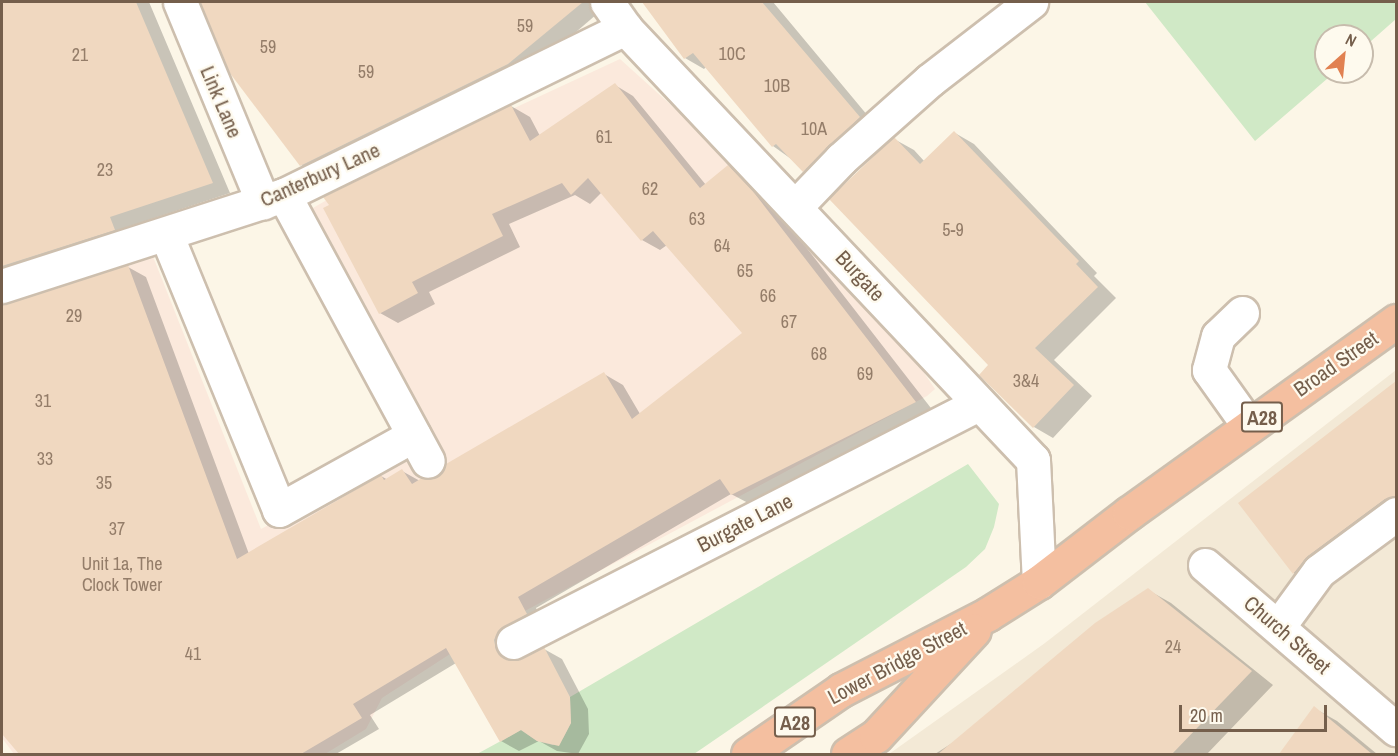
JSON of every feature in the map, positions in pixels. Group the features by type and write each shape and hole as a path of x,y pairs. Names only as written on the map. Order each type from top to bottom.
{"highway":[{"name":"Broad Street","path":"1129,513 1396,321"},
{"name":"Lower Bridge Street","path":"748,754 841,690 988,614 1039,582 1129,513"},
{"name":"Lower Bridge Street","path":"848,754 876,736 988,614"}],"street":[{"name":"Link Lane","path":"166,234 279,510 421,448 273,198 180,2"},
{"name":"Burgate","path":"607,2 625,28 1033,460 1039,582"},
{"path":"795,206 841,159 930,80 1031,2"},
{"name":"Canterbury Lane","path":"2,286 273,198 625,28"},
{"path":"1242,313 1218,336 1209,370 1249,426"},
{"name":"Burgate Lane","path":"513,642 978,404"},
{"path":"1278,627 1319,571 1396,514"},
{"name":"Church Street","path":"1205,565 1396,729"}],"shaded area":[{"path":"620,59 724,153 901,339 935,389 927,396 478,636 382,698 366,729 325,754 14,754 2,738 2,294 150,249 261,529 434,438 306,212 372,174"},
{"path":"1396,370 1396,754 889,754 1045,643"}],"green space":[{"path":"1145,2 1396,2 1396,19 1374,38 1374,24 1314,24 1314,84 1321,84 1255,141"},
{"path":"968,464 999,504 994,527 985,549 966,567 694,754 477,754 521,730 537,741 553,745 563,738 571,723 570,697"}],"building":[{"path":"2,2 136,2 213,183 110,217 115,230 2,266"},
{"path":"200,2 583,2 508,64 300,166 229,72"},
{"path":"642,2 762,2 860,117 803,172 776,144 772,147 693,53 684,59"},
{"path":"615,83 700,188 728,165 752,190 916,402 731,495 720,479 518,597 527,614 498,631 494,640 496,650 503,658 513,661 544,647 570,697 571,723 559,746 537,741 521,730 500,742 446,648 353,704 362,718 301,754 19,754 2,734 2,304 128,265 237,559 381,475 384,480 402,469 412,484 422,478 436,478 444,471 446,464 604,372 632,419 742,333 653,231 641,241 588,178 571,195 562,183 492,214 503,236 412,282 418,293 379,314 323,208 329,205 323,197 511,105 530,141"},
{"path":"954,131 1079,261 1076,264 1098,287 1035,348 1074,385 1033,428 979,375 988,365 829,199 894,137 920,164"},
{"path":"1396,381 1396,496 1385,499 1308,556 1293,574 1238,503"},
{"path":"1148,588 1252,671 1172,754 938,754 1095,623"},
{"path":"1314,706 1372,754 1279,754"}]}
